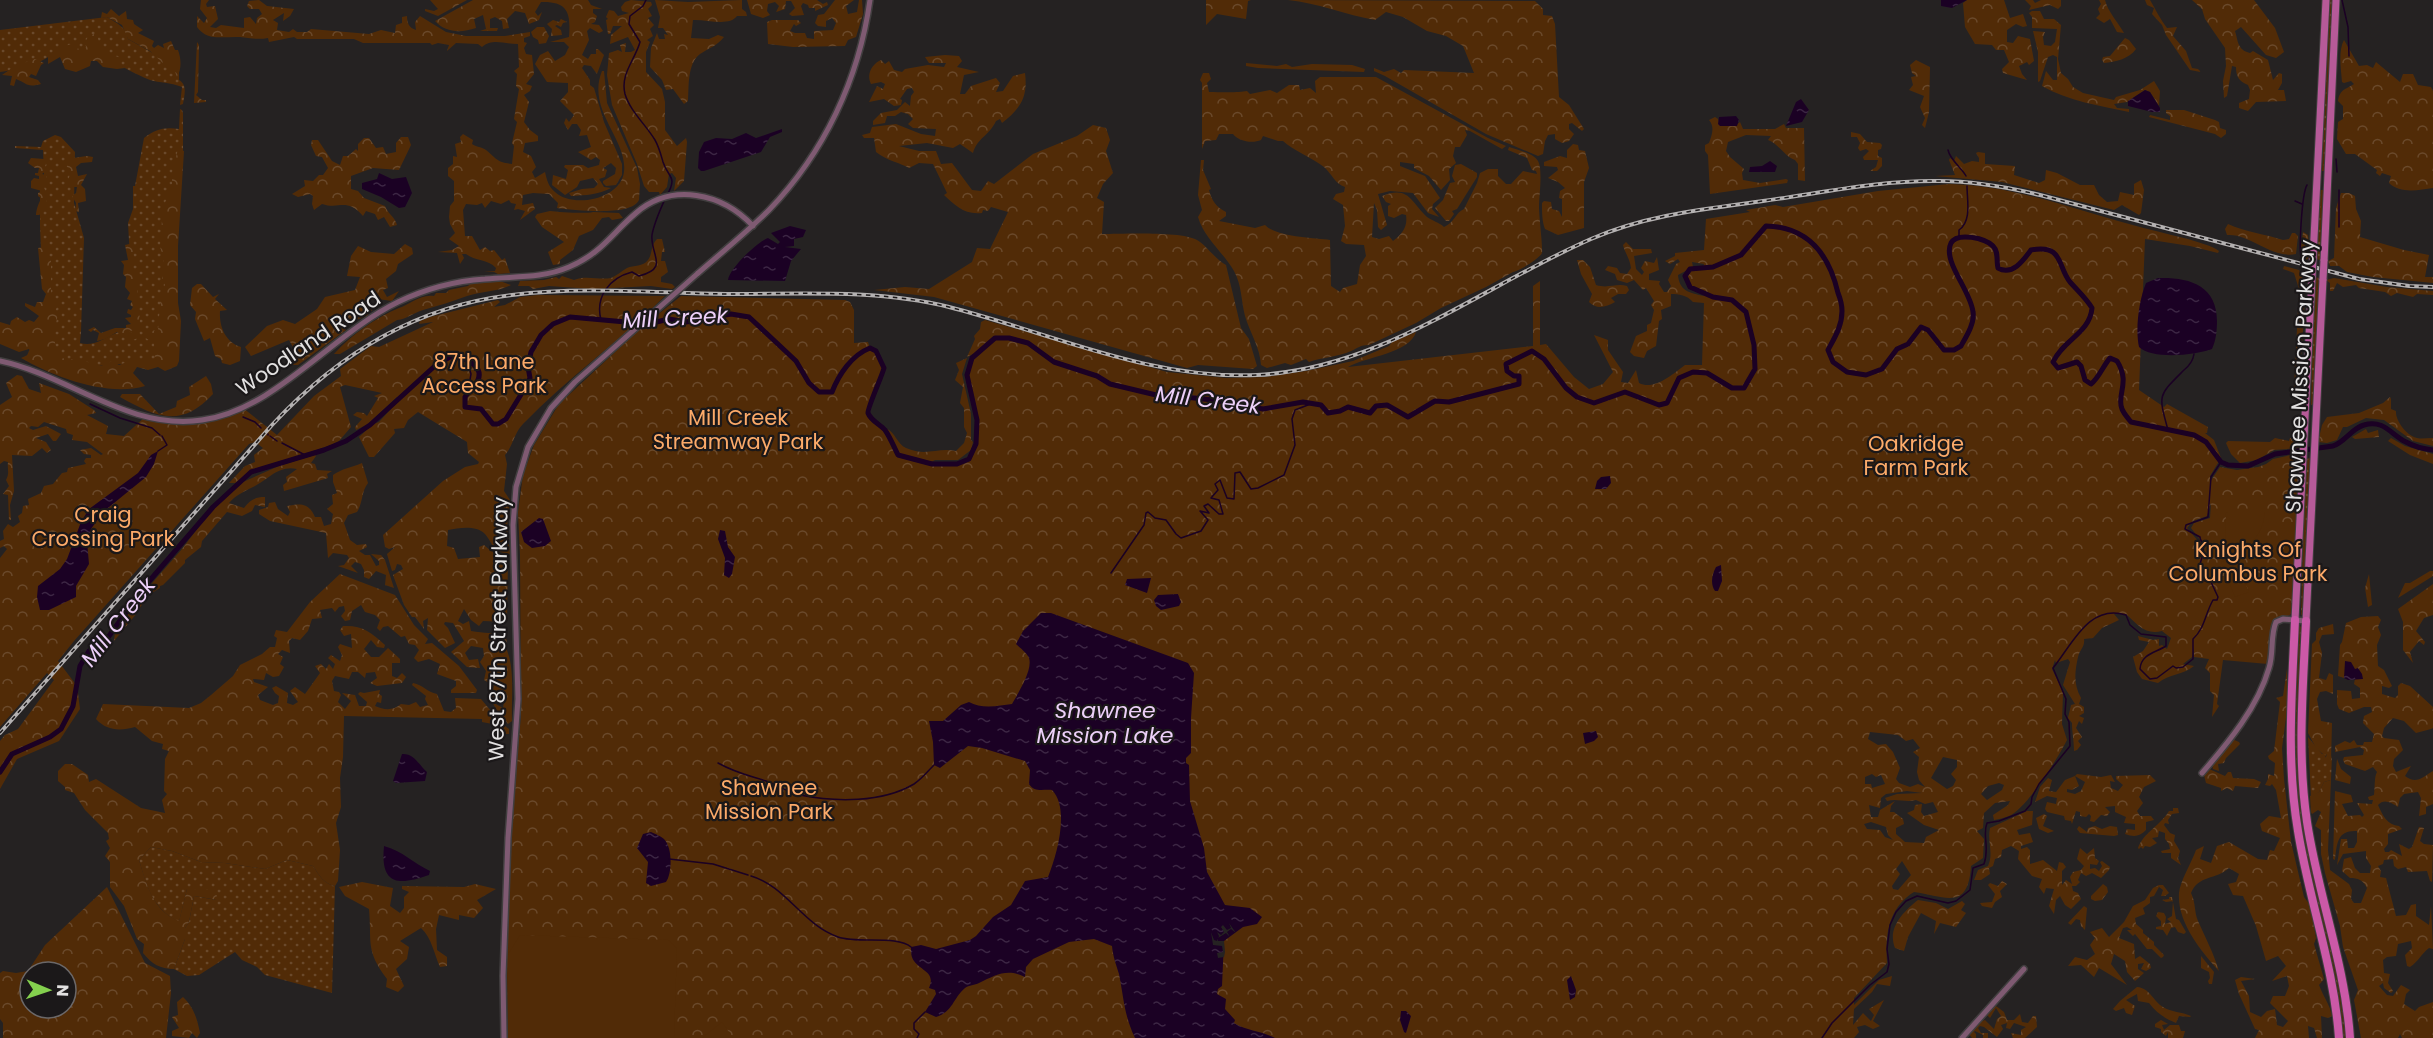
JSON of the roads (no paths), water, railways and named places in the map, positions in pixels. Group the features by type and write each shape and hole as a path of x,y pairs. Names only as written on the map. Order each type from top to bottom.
{"highway":[{"name":"Shawnee Mission Parkway","path":"2326,0 2290,727 2293,795 2301,851 2330,976 2339,1038"},
{"name":"Shawnee Mission Parkway","path":"2337,0 2301,738 2305,803 2311,844 2342,981 2350,1038"}],"main road":[{"name":"West 87th Street Parkway","path":"504,1038 503,976 509,817 518,699 513,525 516,487 528,447 542,420 560,396 753,226 797,177 831,123 855,66 870,0"},
{"name":"Woodland Road","path":"0,361 31,370 145,417 182,422 208,419 253,403 373,316 395,303 445,285 488,278 535,277 568,267 603,247 634,215 655,201 675,195 695,195 716,200 735,209 753,226"},
{"path":"2202,773 2233,734 2263,683 2270,667 2274,625 2283,619 2306,621"},
{"path":"1962,1038 2024,969"}],"water":[{"path":"1941,0 1967,0 1952,8 1941,6"},
{"path":"2145,90 2150,92 2160,112 2128,106 2128,101"},
{"path":"1801,99 1809,110 1802,122 1786,126 1796,102"},
{"path":"1736,116 1739,120 1737,126 1718,124 1719,117"},
{"path":"782,129 782,132 770,137 761,152 704,171 698,168 699,152 704,142 716,138 732,139 746,133 756,138"},
{"path":"1770,161 1777,166 1775,172 1749,172 1750,167 1762,166"},
{"path":"379,173 392,179 406,177 412,193 405,207 399,208 362,189 362,183 377,179"},
{"path":"790,226 806,230 803,237 794,239 794,246 785,247 801,249 791,261 785,281 728,280 733,269 751,250 768,238 778,244 780,242 771,233"},
{"path":"2158,278 2180,279 2207,291 2216,309 2216,335 2212,349 2196,353 2164,355 2154,354 2139,347 2138,315 2141,298 2146,283"},
{"path":"158,451 154,464 146,477 103,512 91,529 87,541 89,564 76,586 76,597 49,610 40,610 37,597 38,586 60,569 67,559 81,522 89,509 138,473 151,455"},
{"path":"1610,476 1611,483 1606,489 1595,489 1601,477"},
{"path":"539,518 543,519 551,541 545,546 532,548 524,542 521,532"},
{"path":"720,530 725,531 728,547 735,557 729,578 724,575 725,558 718,539"},
{"path":"1721,565 1722,581 1718,591 1715,591 1712,585 1713,576 1716,567"},
{"path":"1151,578 1147,593 1125,585 1127,579"},
{"path":"1178,594 1181,602 1179,606 1161,610 1156,606 1154,600 1158,595"},
{"name":"Shawnee Mission Lake","path":"1041,613 1051,613 1188,663 1194,673 1191,753 1186,758 1186,763 1189,765 1190,801 1204,848 1207,872 1225,905 1250,908 1262,917 1257,924 1243,927 1224,941 1222,986 1218,989 1217,994 1226,999 1225,1009 1235,1020 1234,1023 1275,1038 1135,1038 1126,1014 1112,946 1094,939 1069,942 1033,959 1026,967 1025,977 1007,973 967,987 942,1015 936,1017 925,1012 936,994 935,990 929,988 931,978 913,959 911,947 921,945 936,949 970,940 993,917 1011,905 1025,881 1048,877 1055,857 1061,820 1057,798 1052,790 1037,790 1031,787 1029,784 1030,770 1025,761 982,748 968,746 940,768 934,765 929,721 943,721 961,705 969,702 984,706 1012,704 1030,663 1028,656 1016,644 1023,631"},
{"path":"2345,661 2351,662 2355,669 2358,668 2363,679 2344,678"},
{"path":"1596,731 1598,737 1585,744 1583,733"},
{"path":"402,754 413,757 427,772 425,781 396,783 393,781"},
{"path":"651,832 663,838 667,843 671,861 666,882 651,886 646,883 648,862 637,848 643,834"},
{"path":"384,846 397,851 430,871 429,875 408,881 393,879 385,869"},
{"path":"1571,976 1576,990 1575,997 1570,1000 1567,980"},
{"path":"1401,1011 1406,1011 1411,1016 1406,1033 1400,1020"}],"waterway":[{"path":"646,0 643,6 630,16 629,24 640,42 626,74 624,87 627,100 655,140 671,177 672,184 667,195"},
{"path":"2342,0 2348,27 2349,56"},
{"path":"1948,150 1966,176"},
{"path":"2336,159 2337,172"},
{"path":"2302,261 2301,223 2307,185"},
{"path":"1959,238 1959,230 1967,216 1967,186"},
{"path":"2339,190 2339,227"},
{"path":"601,320 602,296 611,284 632,272 639,276 654,269 656,260 652,235 665,199"},
{"path":"2295,201 2302,204"},
{"name":"Mill Creek","path":"0,772 12,754 50,737 61,729 73,706 80,666 89,651 109,636 145,586 213,507 251,472 346,441 370,425 437,364 452,356 474,365 479,374 475,385 465,397 465,407 481,409 493,424 498,424 506,419 530,378 528,367 531,352 541,335 553,324 570,317 648,324 669,319 686,322 731,314 749,317 796,361 809,383 819,392 832,392 847,366 857,355 870,348 876,351 884,368 868,413 885,430 898,455 932,464 957,464 969,459 976,444 977,420 967,375 972,358 995,338 1009,338 1028,343 1054,362 1097,376 1110,384 1173,399 1185,397 1213,400 1263,409 1303,402 1321,405 1328,413 1348,407 1370,413 1376,406 1387,405 1408,417 1435,401 1449,402 1519,384 1519,376 1514,376 1507,371 1506,364 1532,351 1544,359 1566,388 1577,397 1594,403 1625,392 1659,405 1667,403 1679,378 1693,372 1707,373 1732,388 1744,388 1755,369 1754,345 1746,312 1732,300 1713,297 1690,287 1685,276 1690,269 1713,267 1741,255 1766,226 1794,231 1805,237 1822,255 1834,279 1842,309 1836,336 1828,350 1833,362 1847,372 1866,375 1882,369 1897,349 1908,344 1921,327 1928,330 1944,350 1954,350 1961,346 1968,334 1973,312 1953,267 1949,250 1954,240 1972,237 1989,243 1995,248 1998,268 2003,270 2017,266 2031,250 2042,249 2054,253 2070,282 2092,308 2086,324 2057,354 2053,362 2058,368 2077,362 2081,366 2085,380 2091,384 2110,358 2117,361 2123,376 2122,409 2131,422 2194,435 2206,442 2221,462 2228,465 2248,466 2275,454 2333,446 2360,427 2371,424 2382,426 2412,445 2433,450"},
{"path":"2168,430 2162,396 2169,385 2189,365 2194,354"},
{"name":"Mill Creek","path":"467,360 471,374 468,391"},
{"path":"1111,573 1144,525 1146,513 1166,520 1181,538 1201,531 1208,520 1200,511 1209,513 1204,506 1208,504 1219,514 1223,514 1219,500 1211,498 1218,490 1215,484 1220,480 1227,498 1234,499 1235,473 1240,472 1251,489 1258,488 1284,475 1295,445 1292,419 1295,410 1313,403"},
{"path":"90,404 120,418 152,428 160,435"},
{"path":"243,417 255,422 261,428"},
{"path":"158,451 167,445 162,436"},
{"path":"270,436 277,441"},
{"path":"282,443 305,455"},
{"path":"1822,1038 1832,1023 1870,985 1887,972 1890,925 1896,912 1906,901 1917,896 1948,903 1956,901 1970,890 1973,868 1984,864 1986,858 1987,823 2025,811 2031,804 2039,784 2070,746 2069,722 2065,714 2066,699 2053,668 2083,628 2092,620 2113,613 2126,615 2130,625 2141,634 2166,637 2166,646 2149,654 2141,664 2140,669 2150,679 2157,678 2173,666 2183,667 2193,659 2193,639 2202,626 2213,600 2217,600 2218,597 2211,582 2205,581 2200,569 2203,551 2200,537 2185,529 2186,525 2208,517 2211,477 2221,462"},
{"path":"718,763 796,794 843,800 888,795 917,782 934,765"},
{"path":"669,859 713,864 748,875"},
{"path":"751,876 774,888 815,924 838,937 897,941 911,947"},
{"path":"917,1038 919,1034 914,1029 914,1023 925,1012"}],"railway":[{"path":"0,733 272,425 297,400 351,356 380,338 443,310 477,301 539,292 592,290 895,297 949,307 1139,363 1217,375 1257,375 1302,369 1346,358 1388,342 1429,323 1550,258 1591,239 1633,224 1698,210 1917,181 1977,183 2028,192 2359,279 2433,287"}],"park label":[{"name":"87th Lane Access Park","path":"484,373"},
{"name":"Mill Creek Streamway Park","path":"738,429"},
{"name":"Oakridge Farm Park","path":"1916,455"},
{"name":"Craig Crossing Park","path":"103,526"},
{"name":"Knights Of Columbus Park","path":"2248,561"},
{"name":"Shawnee Mission Park","path":"769,799"}]}
